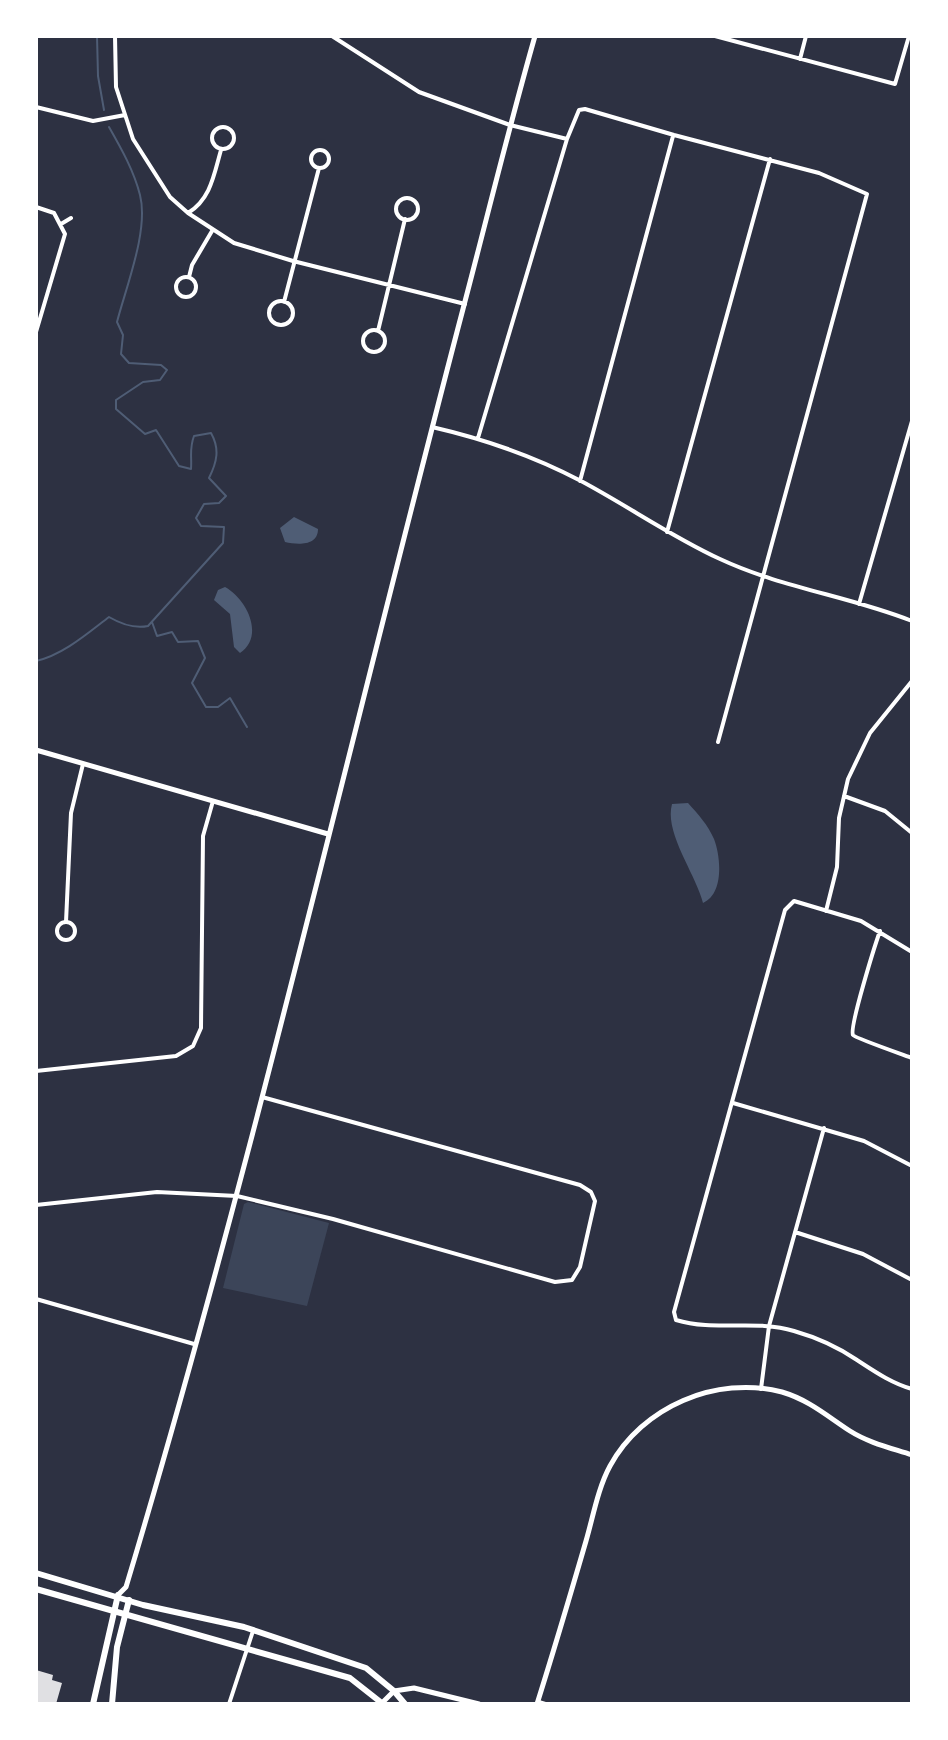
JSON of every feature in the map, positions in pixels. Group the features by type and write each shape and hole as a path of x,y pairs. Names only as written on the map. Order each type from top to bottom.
{"main road":[{"path":"36,1573 253,1631 366,1668 405,1704"},
{"path":"36,1589 350,1678 383,1703"},
{"path":"93,1704 118,1595"},
{"path":"112,1704 117,1647 129,1600"}],"street":[{"path":"115,36 116,87 133,139 170,197 188,213 234,243 465,304"},
{"path":"332,36 419,92 510,125 567,139"},
{"path":"129,1600 126,1587 237,1196 432,427 535,36"},
{"path":"715,36 895,84 909,36"},
{"path":"800,59 806,36"},
{"path":"36,107 93,121 125,115"},
{"path":"478,438 567,139 579,110 585,109 819,173 867,194 718,742"},
{"path":"224,127 231,130 235,140 228,149 221,150 213,142 212,135 224,127"},
{"path":"580,481 674,135"},
{"path":"188,213 204,198 212,183 221,150"},
{"path":"321,150 329,160 327,166 319,168 311,160 315,152 321,150"},
{"path":"667,532 770,159"},
{"path":"284,302 319,168"},
{"path":"404,198 411,198 417,202 418,213 412,219 405,219 397,213 397,206 404,198"},
{"path":"36,207 54,213 65,234 36,332"},
{"path":"61,224 71,218"},
{"path":"378,331 405,219"},
{"path":"189,277 192,265 212,231"},
{"path":"189,277 195,281 196,291 184,297 177,291 176,285 180,279 189,277"},
{"path":"284,302 291,306 292,317 287,323 279,325 272,321 269,311 273,304 284,302"},
{"path":"378,331 385,342 379,351 372,352 364,345 364,338 367,332 378,331"},
{"path":"859,604 912,421"},
{"path":"432,427 478,438 521,454 580,481 667,532 723,560 811,592 912,621"},
{"path":"826,911 837,867 839,818 854,762 870,733 912,681"},
{"path":"36,750 328,834"},
{"path":"66,922 71,813 83,764"},
{"path":"844,796 885,811 912,833"},
{"path":"36,1071 176,1056 193,1046 201,1028 203,836 213,801"},
{"path":"912,952 861,921 794,901 785,910 674,1312 676,1320 699,1326 769,1326 813,1338 912,1389"},
{"path":"66,922 74,926 75,932 67,940 61,939 57,931 61,923 66,922"},
{"path":"880,931 852,1025 852,1035 912,1058"},
{"path":"36,1205 78,1198 157,1192 237,1196 333,1219 555,1282 572,1280 580,1267 595,1201 591,1192 580,1185 262,1097"},
{"path":"733,1103 878,1146 912,1166"},
{"path":"761,1389 769,1326 824,1128"},
{"path":"795,1232 863,1254 912,1280"},
{"path":"36,1299 194,1344"},
{"path":"537,1703 607,1474 622,1448 655,1416 689,1398 725,1389 761,1389 802,1399 866,1439 912,1455"},
{"path":"118,1595 126,1587"},
{"path":"229,1704 253,1631"},
{"path":"383,1703 394,1691 414,1688 479,1704"}],"lane":[{"path":"537,1703 549,1704"}],"shaded area":[{"path":"294,517 318,529 315,539 301,544 285,542 280,528"},
{"path":"225,587 240,600 250,618 251,637 240,653 234,647 230,614 214,600 218,590"},
{"path":"688,803 709,829 718,855 718,884 715,892 703,903 672,828 672,804"},
{"path":"248,1202 329,1223 307,1306 223,1288 244,1204"}],"building":[{"path":"36,1670 53,1675 52,1680 62,1683 56,1704 36,1704"}],"waterway":[{"path":"97,36 98,76 104,110"},
{"path":"36,661 65,649 109,617 128,625 148,626 223,543 224,527 201,526 196,518 204,504 219,503 226,496 209,478 216,456 211,433 194,436 191,469 179,466 156,430 145,434 116,409 116,400 143,382 160,380 167,370 161,365 129,363 121,354 123,335 117,322 139,241 142,209 134,177 109,127"},
{"path":"152,622 157,636 172,632 178,642 198,641 205,658 192,683 206,707 218,707 230,698 247,727"}]}
